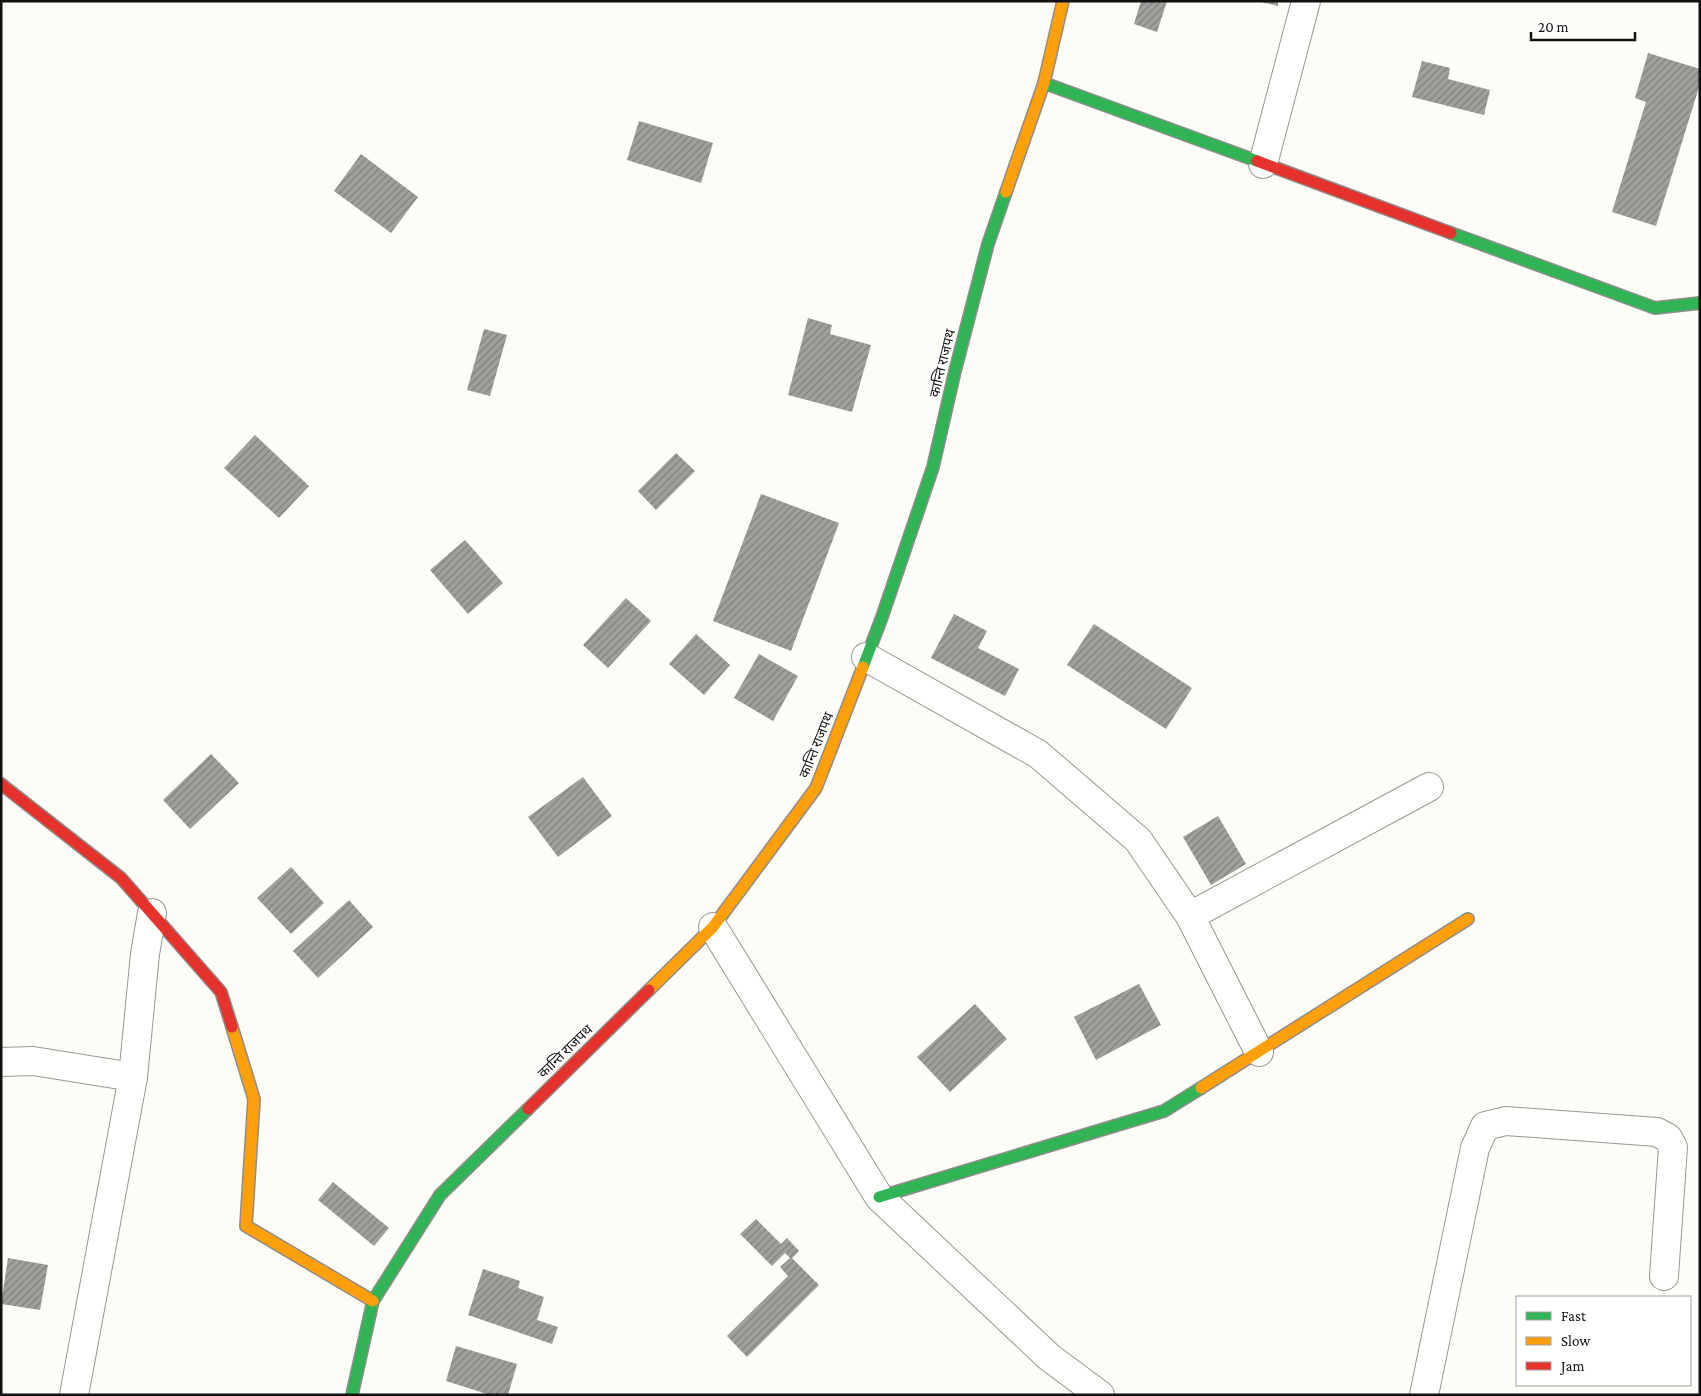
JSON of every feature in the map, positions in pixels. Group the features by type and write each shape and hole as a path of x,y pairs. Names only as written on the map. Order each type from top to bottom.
{"street":[{"name":"कान्ति राजपथ","path":"352,1395 373,1301 440,1195 713,927 816,788 866,657 933,467 954,371 988,244 1044,83 1063,1"},
{"path":"1263,164 1306,1"},
{"path":"1044,83 1655,308 1700,303"},
{"path":"866,657 1038,754 1138,840 1190,916 1259,1052"},
{"path":"1,784 121,878 221,992 254,1099 246,1226 373,1301"},
{"path":"1190,916 1429,787"},
{"path":"74,1395 133,1077 145,954 152,913"},
{"path":"879,1197 1164,1111 1468,919"},
{"path":"713,927 879,1197 1049,1357 1100,1395"},
{"path":"1,1062 33,1061 133,1077"},
{"path":"1424,1395 1475,1148 1485,1126 1506,1121 1658,1132 1668,1138 1673,1147 1664,1276"}],"building":[{"path":"1141,1 1167,1 1157,32 1134,24"},
{"path":"1257,1 1278,1 1278,6"},
{"path":"1648,53 1700,69 1700,84 1656,226 1612,212 1646,102 1635,98"},
{"path":"1422,61 1450,68 1448,79 1490,90 1484,115 1412,97"},
{"path":"639,121 713,143 701,183 627,160"},
{"path":"361,154 418,197 391,233 334,191"},
{"path":"808,318 832,325 830,334 871,345 852,412 788,395"},
{"path":"484,329 507,335 490,396 467,390"},
{"path":"255,435 309,486 279,518 224,468"},
{"path":"676,453 695,471 656,510 638,491"},
{"path":"761,494 839,523 791,651 713,621"},
{"path":"465,540 503,583 468,614 430,570"},
{"path":"626,598 651,621 608,668 583,645"},
{"path":"954,614 987,631 978,648 1019,669 1005,696 931,658"},
{"path":"1094,624 1192,688 1166,729 1067,665"},
{"path":"696,634 730,665 704,695 669,664"},
{"path":"759,654 798,676 773,721 734,698"},
{"path":"211,754 239,783 190,829 163,800"},
{"path":"583,777 612,816 558,857 528,817"},
{"path":"1218,816 1246,864 1211,885 1183,837"},
{"path":"291,867 324,903 291,934 257,898"},
{"path":"349,900 373,927 318,978 293,951"},
{"path":"1139,984 1161,1025 1096,1060 1074,1017"},
{"path":"975,1004 1007,1039 950,1092 917,1057"},
{"path":"333,1182 389,1228 374,1246 318,1200"},
{"path":"756,1219 781,1244 787,1238 799,1251 792,1258 819,1285 747,1357 727,1336 788,1276 780,1267 790,1258 785,1253 772,1266 740,1234"},
{"path":"8,1258 48,1265 40,1310 1,1304"},
{"path":"483,1269 520,1281 518,1288 544,1297 537,1320 558,1327 552,1344 468,1315"},
{"path":"456,1346 517,1364 508,1395 490,1395 446,1381"}],"traffic: fast":[{"path":"1044,83 1257,161"},
{"path":"863,667 933,467 955,371 988,244 1006,192"},
{"path":"1451,233 1655,308 1700,303"},
{"path":"879,1197 1164,1111 1201,1088"},
{"path":"352,1395 373,1301 440,1195 528,1109"}],"traffic: slow":[{"path":"1006,192 1044,83 1063,1"},
{"path":"649,990 713,927 816,788 863,667"},
{"path":"1201,1088 1468,919"},
{"path":"232,1027 254,1099 246,1226 373,1301"}],"traffic: jam":[{"path":"1257,161 1451,233"},
{"path":"1,784 121,878 221,992 232,1027"},
{"path":"528,1109 649,990"}]}
